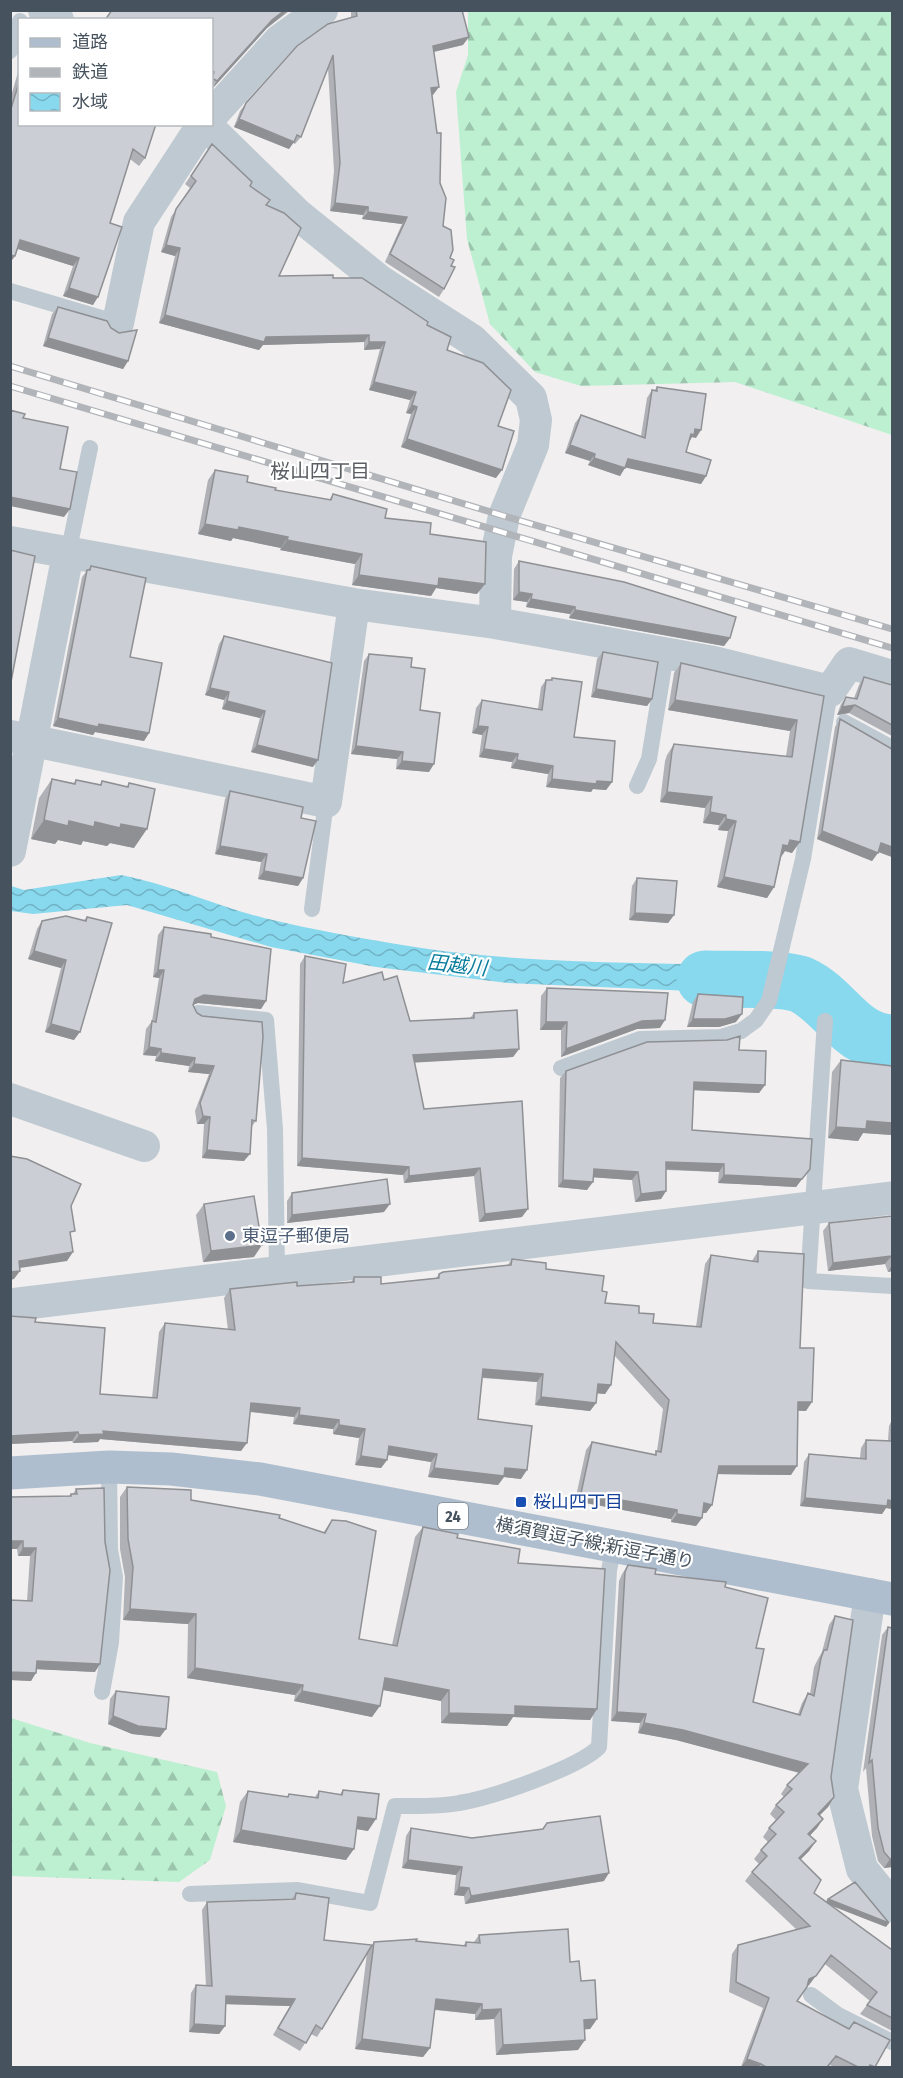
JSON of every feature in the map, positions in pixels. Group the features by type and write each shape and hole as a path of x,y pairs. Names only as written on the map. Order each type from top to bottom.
{"main road":[{"name":"横須賀逗子線;新逗子通り","path":"10,1473 109,1467 171,1469 260,1479 881,1597"}],"street":[{"path":"213,114 280,40 322,10"},
{"path":"118,323 139,222 203,126"},
{"path":"206,126 297,214 380,281 472,340 531,398 536,420 533,445 504,516 496,556 495,623"},
{"path":"10,542 354,604 495,623 714,662 830,691 849,663 892,676"},
{"path":"10,851 21,738 68,554"},
{"path":"21,738 326,802 354,604"},
{"path":"10,1099 144,1146"},
{"path":"10,1305 892,1198"},
{"path":"881,1597 842,1789 851,1835 862,1869 892,1906"}],"lane":[{"path":"10,51 18,26"},
{"path":"10,291 118,323"},
{"path":"68,554 90,448"},
{"path":"637,786 649,759 666,654"},
{"path":"561,1068 640,1039 721,1037 741,1030 756,1020 770,996 803,859 830,691"},
{"path":"844,722 892,748"},
{"path":"312,909 326,802"},
{"path":"198,1013 266,1020 275,1128 277,1272"},
{"path":"825,1021 815,1207 808,1281 892,1286"},
{"path":"102,1692 111,1642 116,1577 110,1550 109,1467"},
{"path":"190,1894 298,1890 370,1903 395,1806 461,1803 560,1771 590,1756 599,1747 609,1570 614,1546"},
{"path":"811,1995 838,2014 892,2042"}],"green space":[{"path":"468,11 892,11 892,435 735,382 581,386 535,372 490,324 467,239 456,92 468,55"},
{"path":"11,1718 90,1743 217,1772 226,1806 210,1860 179,1882 11,1876"}],"water":[{"path":"121,875 264,918 415,947 547,960 768,966 760,994 508,983 376,967 271,947 127,905 33,914 11,911 11,886 24,890"}],"building":[{"path":"112,10 285,10 272,20 217,81 213,79 213,18 106,18"},
{"path":"356,10 462,10 469,37 433,46 439,87 431,88 437,133 441,133 440,183 446,198 443,226 451,230 453,250 450,258 454,260 451,266 455,267 444,289 390,254 407,217 368,212 368,207 335,203 340,163 333,55 301,137 297,135 294,142 239,119 246,103 297,46 328,24 357,16"},
{"path":"18,86 18,126 155,126 145,158 133,149 110,223 122,227 98,297 69,288 79,258 20,240 15,256 10,255 10,112"},
{"path":"212,144 252,182 250,186 270,200 266,205 284,213 301,228 279,276 333,275 333,278 362,278 428,322 427,325 451,337 447,350 483,363 511,390 498,426 514,431 502,470 407,439 417,407 412,405 416,392 374,382 385,342 369,342 369,335 266,337 264,342 165,315 180,248 166,245 176,209 196,181 191,176"},
{"path":"58,307 107,321 111,328 119,333 137,330 128,361 48,338"},
{"path":"657,387 706,394 701,430 695,429 694,435 691,434 686,452 711,460 706,476 628,459 625,468 594,458 595,454 570,445 581,415 645,438 652,390 657,391"},
{"path":"10,410 25,414 23,418 68,427 60,469 77,472 70,509 10,497"},
{"path":"215,470 248,476 247,482 276,488 275,490 331,500 333,494 387,509 385,518 431,523 430,534 486,542 485,584 439,578 438,586 359,575 362,554 287,540 288,537 239,527 238,530 205,524"},
{"path":"10,550 35,556 10,687"},
{"path":"519,561 624,582 736,617 730,638 575,610 575,607 531,599 532,594 519,592"},
{"path":"91,566 146,578 130,657 162,663 149,733 99,724 98,727 58,718 87,570 90,570"},
{"path":"224,636 332,663 318,760 257,745 265,711 227,701 229,692 210,688"},
{"path":"603,652 658,662 652,699 596,689"},
{"path":"369,654 412,658 411,667 425,669 420,710 440,713 434,764 402,761 403,752 356,746"},
{"path":"681,663 824,696 800,842 790,840 788,846 783,845 774,887 724,877 736,821 726,819 726,815 710,812 712,797 667,792 672,751 674,744 792,757 797,720 675,700"},
{"path":"864,677 892,685 892,725 855,705 842,707 846,697 857,699"},
{"path":"552,678 582,682 574,737 615,741 612,782 597,781 596,784 552,779 553,766 517,760 518,754 484,749 488,727 478,726 482,700 542,710 546,680 552,680"},
{"path":"840,719 892,749 892,847 881,843 878,853 822,831"},
{"path":"52,779 75,784 76,780 101,785 102,781 128,787 129,783 155,789 147,829 121,824 120,828 95,822 94,827 69,821 68,826 44,820"},
{"path":"230,791 303,807 301,818 316,821 303,878 264,871 267,854 220,846"},
{"path":"637,878 677,881 674,915 635,913"},
{"path":"66,916 86,921 87,917 112,923 80,1032 51,1024 66,960 34,951 42,921"},
{"path":"164,927 211,934 211,937 271,949 266,1001 204,995 195,999 193,1005 197,1013 202,1016 262,1022 263,1037 256,1121 252,1120 250,1154 207,1150 210,1117 203,1116 200,1103 214,1066 194,1064 195,1058 161,1053 161,1049 149,1047 152,1021 156,1022 164,970 158,970"},
{"path":"305,956 346,964 343,983 382,972 384,980 397,976 410,1021 474,1018 474,1013 517,1010 519,1049 413,1055 424,1109 522,1101 528,1209 485,1214 480,1168 409,1176 409,1167 302,1158"},
{"path":"547,988 668,993 665,1020 642,1021 566,1049 567,1022 546,1022"},
{"path":"698,994 743,997 742,1014 725,1019 693,1019"},
{"path":"740,1036 739,1050 766,1051 765,1085 694,1082 692,1130 812,1139 810,1169 802,1179 724,1175 724,1164 666,1162 666,1191 641,1194 638,1172 594,1169 593,1182 563,1180 566,1071 647,1042 727,1040"},
{"path":"841,1060 892,1066 892,1123 867,1121 866,1129 836,1127"},
{"path":"10,1156 27,1159 81,1184 71,1206 75,1231 70,1232 73,1252 19,1261 20,1271 10,1272"},
{"path":"387,1179 390,1204 292,1215 292,1193"},
{"path":"254,1196 262,1245 211,1251 204,1204"},
{"path":"892,1216 892,1262 891,1256 833,1263 829,1223"},
{"path":"758,1251 804,1254 800,1348 814,1348 812,1402 798,1402 797,1466 719,1466 712,1505 704,1503 702,1518 677,1514 677,1510 581,1493 592,1442 656,1455 656,1451 661,1452 669,1400 616,1342 611,1385 598,1384 596,1403 541,1397 543,1374 483,1369 478,1419 532,1426 527,1470 505,1468 504,1476 434,1468 437,1454 389,1446 387,1460 361,1456 365,1429 339,1425 339,1420 299,1415 300,1408 251,1403 247,1443 103,1431 104,1434 79,1435 78,1432 10,1436 10,1316 36,1318 35,1322 105,1328 100,1394 157,1398 165,1323 235,1330 230,1289 297,1282 297,1286 354,1282 354,1277 381,1277 381,1284 439,1278 439,1274 443,1272 511,1265 512,1259 546,1263 546,1269 604,1276 602,1291 607,1292 605,1303 639,1306 639,1313 654,1314 653,1323 701,1327 711,1255 758,1262"},
{"path":"866,1440 892,1441 892,1501 888,1500 887,1506 805,1498 809,1454 866,1459"},
{"path":"127,1487 191,1490 191,1500 280,1515 279,1518 325,1533 332,1520 346,1521 376,1531 359,1639 397,1646 423,1527 458,1534 457,1538 520,1549 518,1563 605,1569 597,1709 515,1706 515,1715 449,1713 449,1690 385,1678 380,1706 302,1691 303,1685 195,1668 196,1614 130,1609 133,1567 128,1539"},
{"path":"104,1488 105,1542 110,1570 100,1664 37,1661 36,1673 10,1672 10,1600 32,1601 36,1548 23,1548 23,1541 10,1541 10,1497 71,1496 71,1494 77,1494 76,1489"},
{"path":"628,1565 656,1569 655,1574 726,1582 725,1587 768,1598 756,1648 764,1649 753,1702 800,1715 808,1693 814,1696 821,1658 824,1650 827,1650 835,1616 853,1620 831,1777 834,1797 818,1814 823,1819 808,1834 816,1841 799,1858 821,1880 814,1893 892,1950 892,2018 867,2005 877,1992 831,1955 816,1976 809,1979 807,1987 797,2001 849,2029 854,2022 890,2040 875,2067 870,2065 869,2067 858,2067 836,2056 827,2067 766,2067 747,2059 769,1998 736,1982 738,1945 810,1926 752,1872 767,1856 761,1850 776,1834 769,1828 784,1812 776,1805 792,1789 787,1785 808,1764 683,1730 644,1723 646,1714 617,1712 625,1572"},
{"path":"888,1627 892,1628 892,1859 884,1852 878,1828 872,1760 869,1763"},
{"path":"116,1691 169,1697 166,1729 138,1726 113,1716"},
{"path":"343,1790 379,1794 376,1819 358,1817 354,1849 241,1830 248,1791 288,1797 289,1794 318,1798 319,1791 342,1795"},
{"path":"600,1816 609,1873 471,1896 469,1888 459,1887 462,1867 408,1860 411,1828 472,1838 543,1829 547,1823"},
{"path":"855,1882 889,1923 828,1899"},
{"path":"296,1893 329,1898 324,1940 372,1945 322,2029 316,2025 306,2043 278,2028 295,1999 226,1996 225,2026 194,2024 196,1985 212,1986 207,1902 295,1899"},
{"path":"568,1929 570,1962 579,1961 581,1981 595,1980 597,2019 584,2020 585,2040 503,2045 501,2009 482,2010 482,2004 436,1999 430,2048 362,2039 374,1942 417,1939 416,1941 466,1946 466,1942 480,1943 479,1935"}],"waterway":[{"name":"田越川","path":"705,979 794,982 814,992 865,1036 877,1041 892,1043"}],"railway":[{"path":"10,366 504,516 892,629"},
{"path":"10,386 892,648"}],"place":[{"name":"東逗子郵便局","path":"230,1236"},
{"name":"桜山四丁目","path":"521,1502"}],"district":[{"name":"桜山四丁目","path":"320,471"}]}
